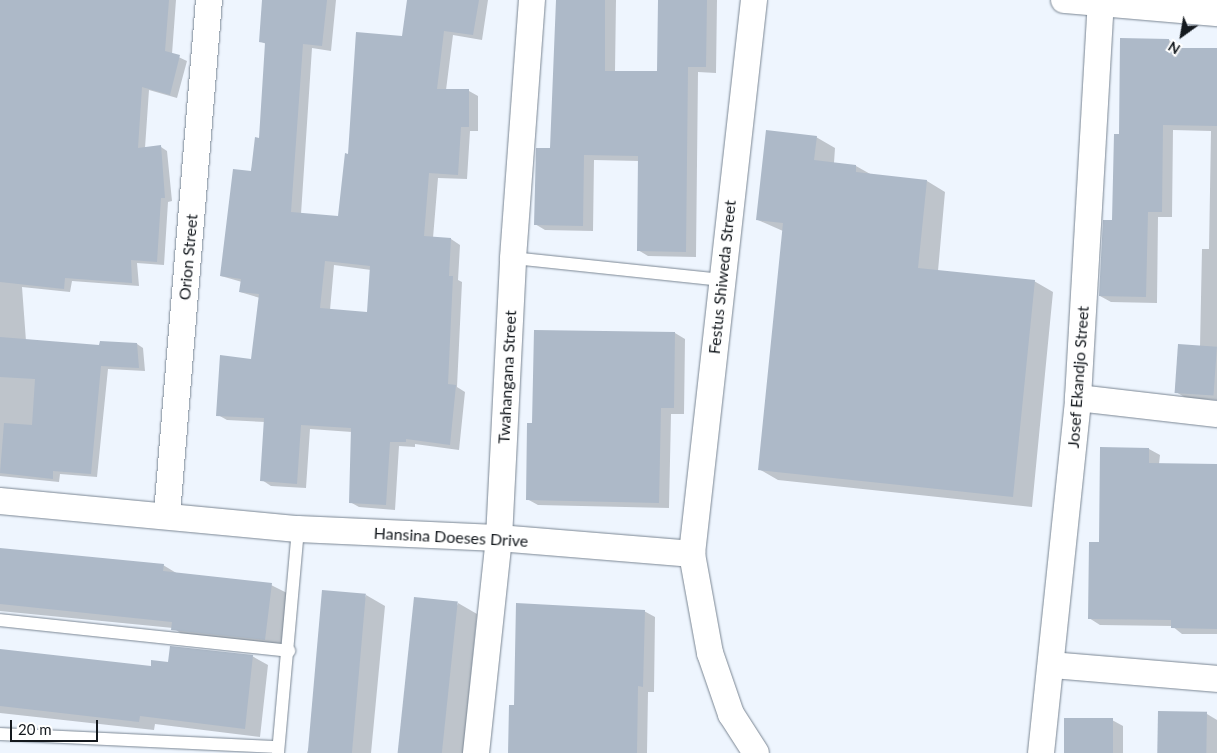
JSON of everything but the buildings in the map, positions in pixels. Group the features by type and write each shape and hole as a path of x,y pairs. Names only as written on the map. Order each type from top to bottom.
{"street":[{"name":"Orion Street","path":"167,514 209,0"},
{"name":"Twahangana Street","path":"476,753 499,538 513,258 532,0"},
{"name":"Festus Shiweda Street","path":"692,554 721,280 754,0"},
{"path":"1064,0 1217,13"},
{"name":"Josef Ekandjo Street","path":"1041,753 1052,665 1078,398 1101,2"},
{"path":"1078,398 1217,414"},
{"name":"Hansina Doeses Drive","path":"0,501 167,514 298,529 499,538 692,554"},
{"path":"692,554 710,653 731,714 756,753"},
{"path":"1052,665 1217,679"}],"lane":[{"path":"513,258 721,280"},
{"path":"0,734 278,750 289,651 298,529"},
{"path":"0,620 289,651"}]}
